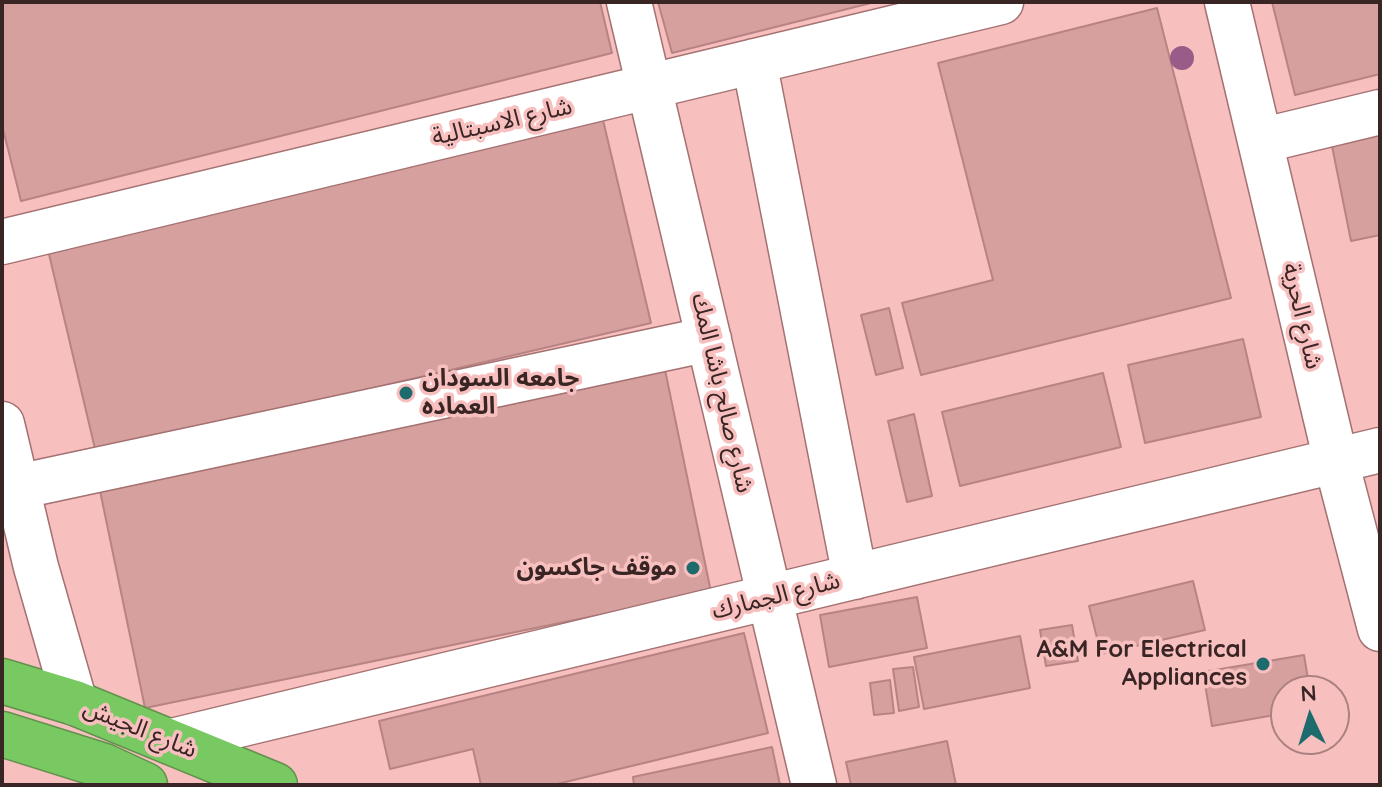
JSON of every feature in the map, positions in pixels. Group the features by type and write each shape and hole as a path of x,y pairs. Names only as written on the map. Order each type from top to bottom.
{"highway":[{"name":"شارع الجيش","path":"2,681 75,703 275,785"},
{"name":"شارع الجيش","path":"2,734 104,766 140,784"}],"street":[{"name":"شارع صالح باشا المك","path":"629,2 814,785"},
{"name":"شارع الاسبتالية","path":"2,242 1001,2"},
{"name":"شارع الحرية","path":"1227,2 1336,461 1380,629"},
{"path":"754,61 855,577"},
{"path":"1260,141 1380,112"},
{"path":"17,487 709,339"},
{"path":"2,424 36,567 75,703"},
{"name":"شارع الجمارك","path":"172,741 1380,450"}],"building":[{"path":"2,2 600,2 612,53 21,201 2,125"},
{"path":"658,2 875,2 672,53"},
{"path":"1272,2 1380,2 1380,74 1295,95"},
{"path":"1157,8 1231,298 921,375 902,303 993,280 938,63"},
{"path":"1380,116 1380,235 1351,241 1328,126"},
{"path":"603,120 651,323 96,453 48,250"},
{"path":"889,308 903,368 876,375 861,315"},
{"path":"1243,339 1261,417 1145,443 1128,365"},
{"path":"664,365 711,592 145,708 98,481"},
{"path":"1103,373 1121,447 960,486 942,412"},
{"path":"914,414 932,496 907,502 888,421"},
{"path":"1193,581 1205,630 1101,654 1089,606"},
{"path":"917,597 927,648 829,667 820,615"},
{"path":"1072,625 1078,661 1046,666 1040,630"},
{"path":"744,633 768,733 553,785 481,785 473,749 390,769 379,721"},
{"path":"1020,636 1030,688 924,709 914,657"},
{"path":"1304,655 1307,675 1270,675 1270,716 1212,726 1203,672"},
{"path":"913,667 919,707 899,711 893,669"},
{"path":"890,680 894,713 874,715 870,683"},
{"path":"947,741 956,785 851,785 846,762"},
{"path":"772,747 780,785 634,785 633,777"}],"place":[{"name":"جامعه السودان العماده","path":"406,393"},
{"name":"موقف جاكسون","path":"693,568"},
{"name":"A&M For Electrical Appliances","path":"1263,664"}]}
